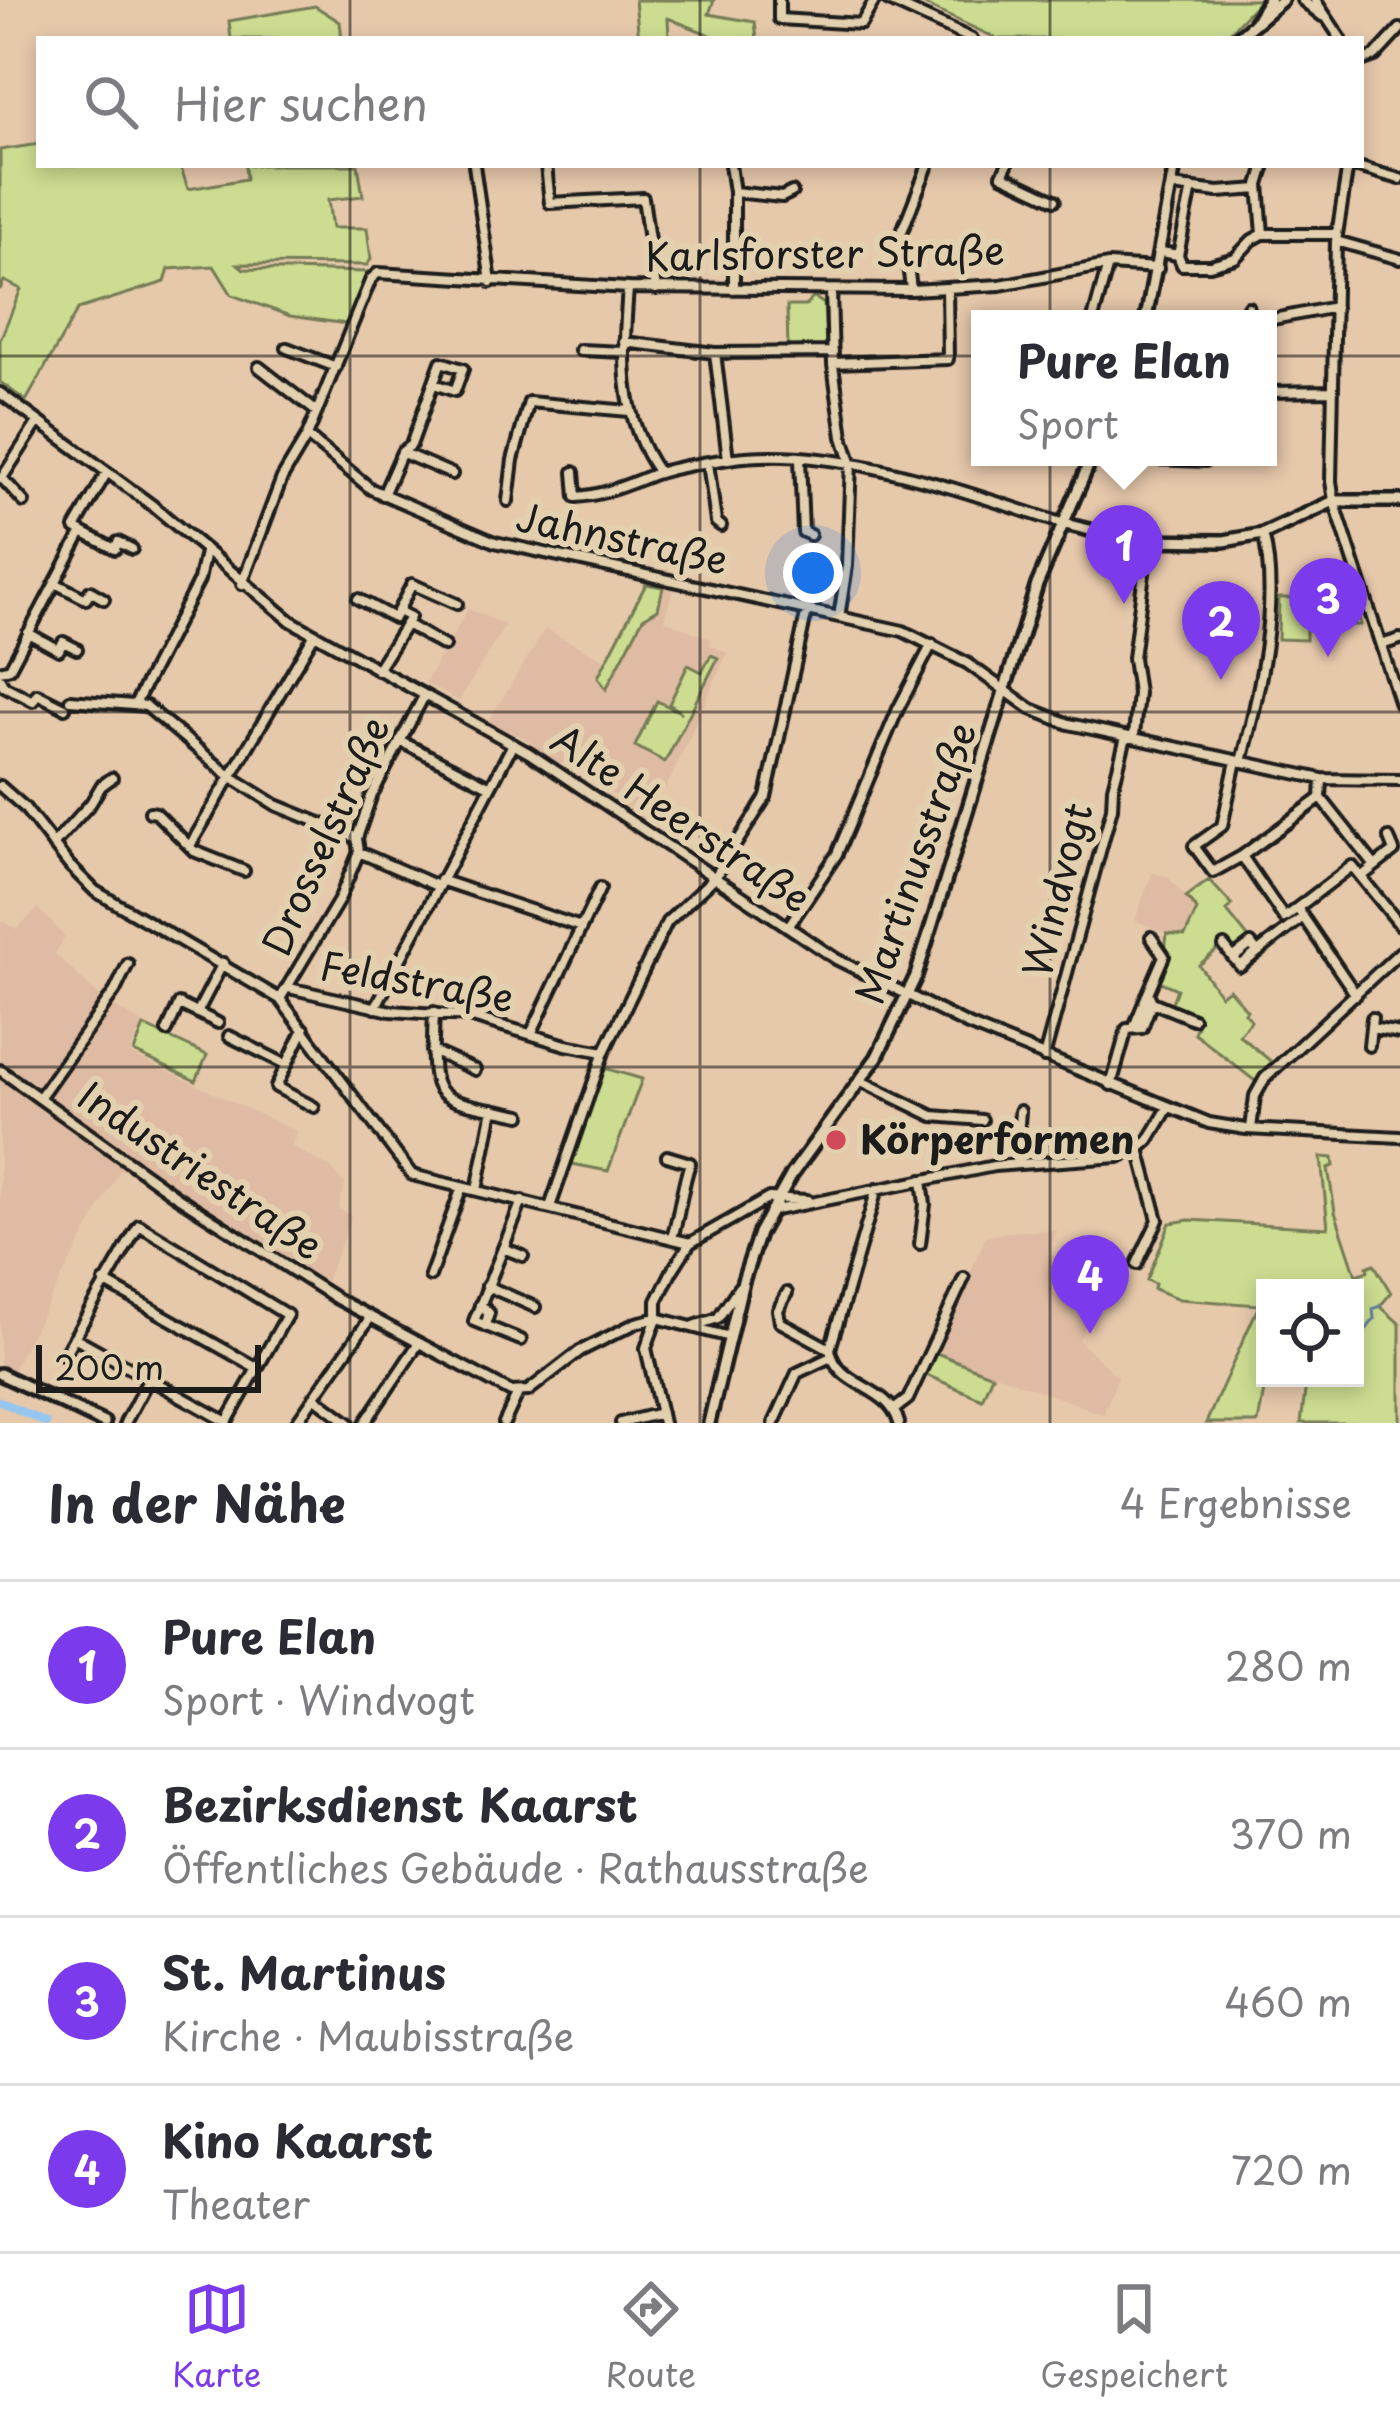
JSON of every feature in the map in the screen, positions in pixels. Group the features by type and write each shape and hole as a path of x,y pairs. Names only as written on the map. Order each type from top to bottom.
{"highway":[{"path":"1257,20 1269,0"}],"main road":[{"path":"1239,36 1282,0"},
{"path":"1147,310 1175,168"},
{"name":"Martinusstraße","path":"709,1423 743,1281 769,1212 861,1081 908,996 944,897 1037,585 1089,466"},
{"path":"1061,523 1100,536 1148,542 1224,541 1263,534 1334,501 1400,501"},
{"path":"0,1375 104,1423"}],"street":[{"path":"779,0 779,20 861,24 875,0"},
{"path":"887,0 965,36"},
{"path":"1302,0 1328,21"},
{"path":"1315,0 1339,36"},
{"path":"1364,60 1375,56 1400,29"},
{"path":"474,168 491,282"},
{"path":"546,168 550,203 643,198 656,289"},
{"path":"730,168 734,289"},
{"path":"911,290 907,256 895,249 927,168"},
{"path":"1006,168 1002,176 1055,200"},
{"path":"1263,234 1259,189 1264,168"},
{"path":"1348,168 1336,237 1330,464 1334,501 1400,704"},
{"path":"1360,168 1400,179"},
{"path":"1172,186 1259,189"},
{"path":"1192,188 1180,264 1214,265 1242,255 1252,239 1263,234 1336,237 1400,259"},
{"path":"734,192 782,197 791,192"},
{"path":"1161,252 1178,255"},
{"path":"1096,310 1108,265"},
{"name":"Karlsforster Straße","path":"336,367 371,279 378,273 656,289 911,290 1000,285 1108,265 1158,268"},
{"path":"628,288 624,347 629,411 659,473"},
{"path":"580,350 624,347 948,359 946,288"},
{"path":"831,290 841,429 851,462 847,566 839,617"},
{"path":"1277,318 1335,307"},
{"path":"242,584 282,478 307,436 336,367 286,348"},
{"path":"716,352 728,459"},
{"path":"259,367 317,412"},
{"path":"382,495 402,452 411,445 434,384"},
{"path":"1277,392 1332,391"},
{"name":"Alte Heerstraße","path":"0,393 314,635 513,744 847,965 1044,1057 1209,1123 1251,1130 1400,1137"},
{"path":"508,500 529,402 629,411"},
{"path":"24,502 2,478 38,422"},
{"name":"Jahnstraße","path":"307,436 382,495 495,542 892,628 967,663 1052,718 1322,779 1400,780"},
{"path":"402,452 452,474"},
{"path":"574,472 576,497 616,491 659,473 728,459 851,462 1061,523"},
{"path":"800,459 801,521 803,532 810,535"},
{"path":"708,463 716,522 721,526"},
{"path":"106,472 75,528 115,549 118,542 132,549"},
{"path":"82,532 10,668 0,675 4,686 33,701 38,694 68,704 135,704 151,709 230,776 276,805 357,838"},
{"path":"1263,534 1267,563 1264,674 1222,826 1194,846 1214,872 1321,798"},
{"name":"Windvogt","path":"1044,1057 1112,808 1114,778 1130,736 1138,693 1133,658 1148,542"},
{"path":"135,704 199,580 205,552"},
{"path":"55,583 86,599 90,591 104,598"},
{"path":"444,646 390,625 412,584 457,604"},
{"path":"358,598 410,617 377,670"},
{"path":"550,1207 604,1052 668,922 715,877 769,789 807,610"},
{"path":"28,633 59,650 63,642 77,649"},
{"path":"191,844 314,635"},
{"path":"1381,645 1400,639"},
{"path":"788,927 837,854 898,709 932,644"},
{"name":"Drosselstraße","path":"280,999 339,900 359,852 357,838 371,797 424,696"},
{"path":"399,741 489,786"},
{"path":"375,1008 513,744"},
{"path":"53,845 112,778"},
{"path":"1322,779 1321,798 1376,866"},
{"path":"0,786 103,897 280,999 409,1174 690,1243"},
{"path":"150,812 157,813 194,851 244,871"},
{"path":"1360,877 1394,851 1389,838"},
{"path":"359,852 438,883 581,927"},
{"path":"1242,856 1287,922"},
{"path":"1224,946 1240,966 1352,866 1400,925"},
{"path":"531,1034 600,888"},
{"path":"1300,913 1356,995"},
{"path":"1111,1085 1127,1029 1142,1028 1164,956 1151,937"},
{"path":"1251,1130 1256,1096 1265,1078 1400,952"},
{"path":"197,1013 223,963"},
{"path":"39,1098 115,991 128,964"},
{"name":"Feldstraße","path":"290,988 375,1008 486,1019 604,1052"},
{"path":"1149,998 1193,1019"},
{"path":"167,1031 179,1004 218,1023"},
{"path":"434,1012 432,1078 442,1095 521,1114"},
{"path":"1369,1046 1372,1023 1400,1033"},
{"path":"304,1029 276,1087 314,1107"},
{"path":"229,1036 287,1065"},
{"path":"432,1051 475,1070"},
{"name":"Industriestraße","path":"0,1070 176,1196 370,1318 518,1394"},
{"path":"861,1081 933,1116 982,1120"},
{"path":"769,1212 1016,1163 1106,1160 1139,1150 1154,1135 1168,1108"},
{"path":"477,1190 494,1109"},
{"path":"1016,1163 1020,1112"},
{"path":"1137,1264 1158,1220 1139,1150"},
{"path":"667,1156 690,1163 676,1202 680,1214 673,1238"},
{"path":"792,1174 802,1200"},
{"path":"920,1244 925,1204 922,1180"},
{"path":"430,1276 462,1187"},
{"path":"774,1423 797,1373 831,1353 877,1189"},
{"path":"621,1423 662,1418 646,1354 658,1297 690,1243 778,1197 814,1200"},
{"path":"521,1340 474,1321 522,1201"},
{"path":"64,1355 104,1282 139,1225 287,1315 226,1422 74,1337"},
{"path":"503,1247 523,1256"},
{"path":"895,1409 908,1399 964,1278"},
{"path":"684,1327 718,1318 743,1281"},
{"path":"104,1282 257,1368"},
{"path":"487,1286 535,1307"},
{"path":"787,1293 778,1310 780,1322 831,1353 842,1373 882,1395 895,1409 899,1423"},
{"path":"296,1423 370,1318"},
{"path":"504,1423 518,1394 618,1330 657,1318 730,1337"},
{"path":"365,1423 418,1344"},
{"path":"125,1423 149,1378"},
{"path":"314,1397 349,1423"}],"shaded area":[{"path":"646,584 673,589 664,620 711,639 710,645 727,653 670,780 643,822 619,798 565,762 556,765 523,737 487,724 545,629 607,661"},
{"path":"468,609 505,625 459,701 425,683"},
{"path":"1152,873 1167,876 1197,910 1185,936 1135,920"},
{"path":"38,908 65,937 55,954 104,1001 142,1023 130,1054 297,1132 291,1146 332,1169 345,1185 338,1209 352,1216 326,1281 121,1168 10,1374 0,1369 0,920 17,929"},
{"path":"1057,1230 1048,1253 1107,1281 1079,1341 1118,1377 1103,1414 934,1352 986,1237"}],"green space":[{"path":"635,0 714,0 709,14 755,22 757,36 713,36 668,18 669,36 639,36"},
{"path":"914,0 1260,0 1226,36 992,36"},
{"path":"315,6 340,22 342,36 231,36 229,21"},
{"path":"36,144 36,168 181,168 188,189 246,179 245,168 358,168 363,196 328,200 332,228 367,228 371,259 367,265 238,264 244,269 367,272 347,324 290,316 232,295 214,266 169,269 165,282 78,309 26,401 0,382 0,340 21,289 4,281 0,290 0,150"},
{"path":"814,297 824,304 826,349 788,352 787,306 805,306"},
{"path":"646,584 663,587 658,609 643,618 606,689 598,677"},
{"path":"1352,594 1361,625 1306,625 1306,640 1278,639 1279,598"},
{"path":"711,655 718,658 665,762 635,746 657,701 682,713 669,704 688,665 702,672"},
{"path":"1209,880 1232,905 1227,911 1251,941 1233,954 1224,944 1199,965 1220,995 1229,989 1247,1010 1251,1020 1239,1035 1273,1063 1255,1081 1194,1033 1199,1020 1170,1008 1177,989 1156,980 1167,934 1185,936 1197,910 1186,897"},
{"path":"144,1026 207,1055 196,1081 134,1052"},
{"path":"601,1067 642,1079 608,1171 567,1163"},
{"path":"1321,1157 1333,1158 1334,1166 1328,1168 1335,1212 1356,1275 1374,1264 1391,1293 1380,1306 1400,1324 1400,1423 1301,1423 1306,1387 1364,1387 1364,1279 1256,1279 1256,1305 1179,1299 1154,1289 1155,1284 1147,1280 1170,1223 1328,1228"},
{"path":"1256,1312 1256,1387 1265,1387 1258,1423 1206,1423"},
{"path":"934,1352 992,1375 982,1399 924,1374"}],"waterway":[{"path":"1364,1333 1374,1319 1373,1309 1380,1306"},
{"path":"0,1401 46,1423"}],"place":[{"name":"Pure Elan","path":"1124,604"},
{"name":"St. Martinus","path":"1328,657"},
{"name":"Bezirksdienst Kaarst","path":"1221,680"},
{"name":"Körperformen","path":"836,1140"},
{"name":"Kino Kaarst","path":"1090,1334"}]}
